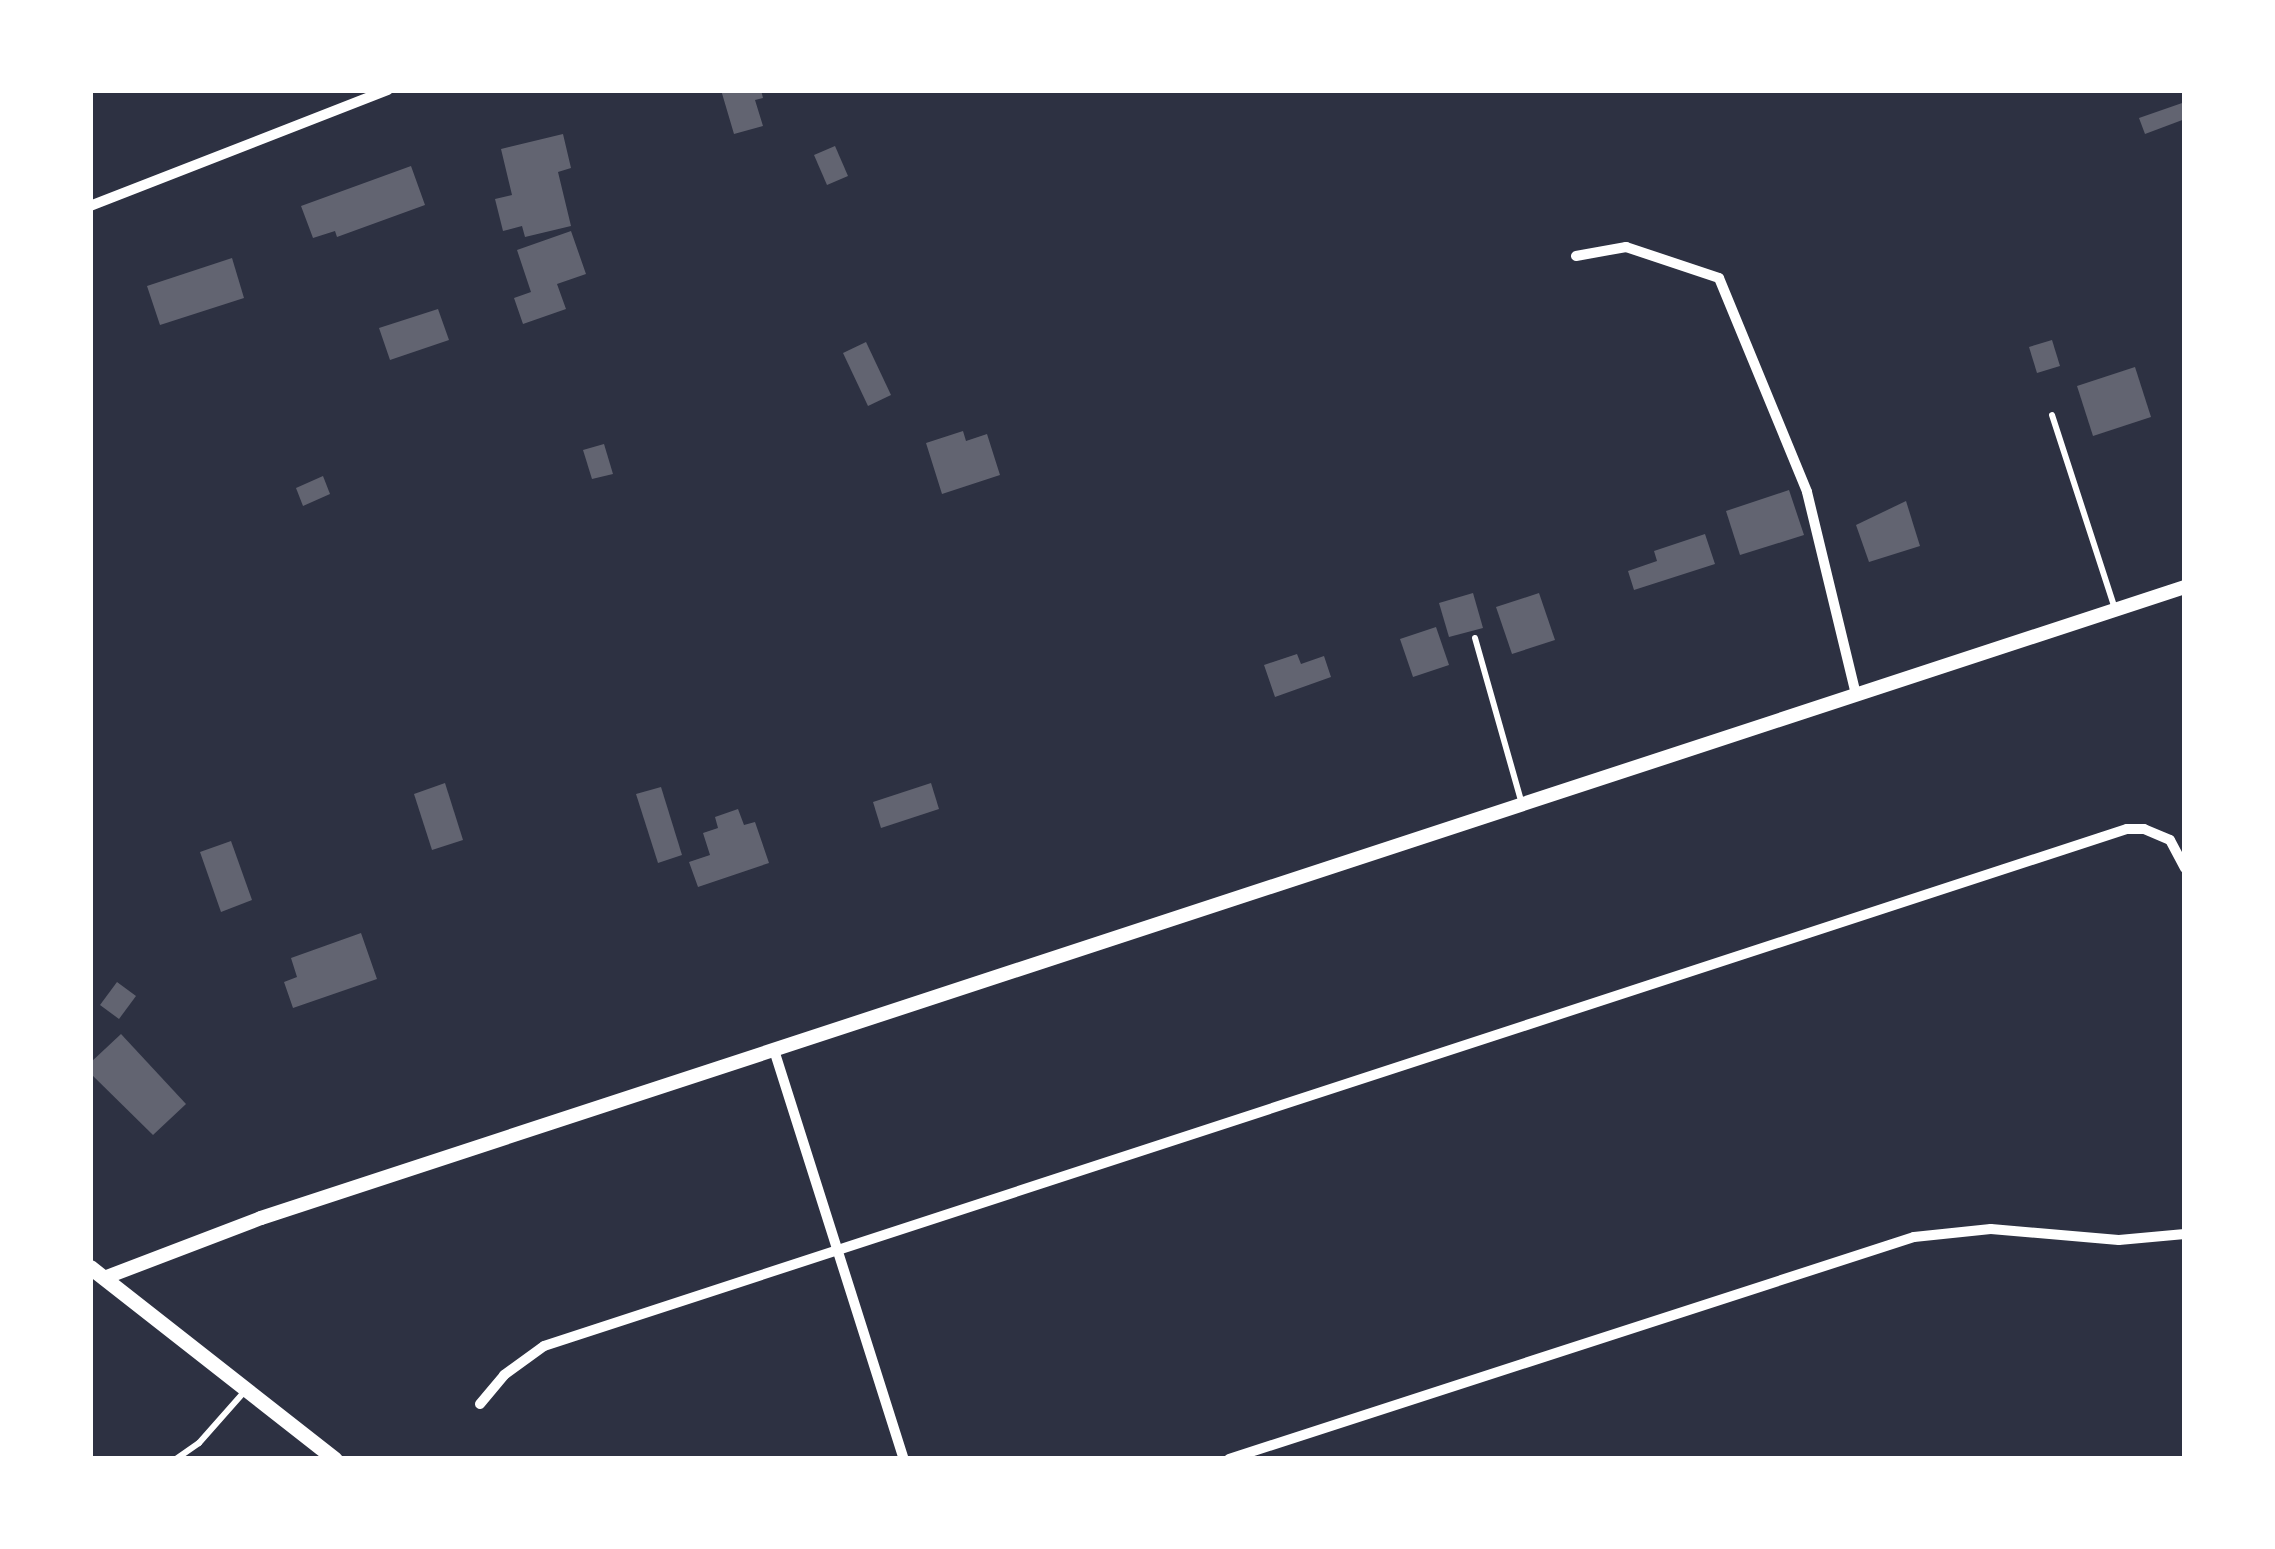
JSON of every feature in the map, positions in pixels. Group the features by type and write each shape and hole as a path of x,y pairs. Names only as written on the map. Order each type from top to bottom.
{"main road":[{"path":"97,1273 335,1459"}],"street":[{"path":"90,206 388,90"},
{"path":"1576,256 1626,247 1719,278 1808,492 1832,616 1856,695"},
{"path":"97,1273 2185,587"},
{"path":"480,1403 504,1375 544,1346 2127,830 2144,829 2170,840 2185,868"},
{"path":"774,1050 904,1459"},
{"path":"1229,1459 1914,1237 1991,1229 2119,1240 2185,1234"}],"lane":[{"path":"2053,415 2115,610"},
{"path":"1475,638 1522,804"},
{"path":"176,1459 199,1443 247,1389"}],"building":[{"path":"721,90 761,90 763,98 755,100 763,126 734,134"},
{"path":"2185,102 2185,119 2145,134 2139,118"},
{"path":"563,134 571,168 558,172 571,226 525,237 522,226 503,231 495,199 512,195 501,149"},
{"path":"835,146 848,176 827,185 814,155"},
{"path":"411,166 425,205 337,237 335,231 313,238 301,206"},
{"path":"571,231 586,274 557,284 566,309 523,324 514,298 531,292 517,250"},
{"path":"232,258 244,298 160,325 147,286"},
{"path":"438,309 449,340 390,360 379,328"},
{"path":"2052,340 2060,366 2037,373 2029,347"},
{"path":"866,342 891,395 868,406 843,353"},
{"path":"2135,367 2151,417 2093,436 2077,386"},
{"path":"963,431 966,441 987,434 1000,475 942,494 926,443"},
{"path":"604,444 613,474 592,479 583,450"},
{"path":"323,476 330,494 303,506 296,488"},
{"path":"1789,490 1804,535 1740,555 1726,511"},
{"path":"1906,501 1920,546 1869,562 1856,525"},
{"path":"1705,534 1715,564 1634,590 1628,571 1657,561 1654,551"},
{"path":"1473,593 1483,628 1449,637 1439,603"},
{"path":"1539,593 1555,640 1512,654 1496,607"},
{"path":"1436,627 1449,665 1413,677 1400,639"},
{"path":"1297,654 1301,664 1324,656 1331,677 1275,697 1264,665"},
{"path":"445,783 463,840 432,850 414,794"},
{"path":"931,783 939,809 881,828 873,802"},
{"path":"661,787 682,855 658,863 636,794"},
{"path":"738,809 744,825 755,822 769,863 698,887 689,862 710,855 703,833 718,828 715,817"},
{"path":"231,841 252,900 221,912 200,852"},
{"path":"361,933 377,979 293,1008 284,982 297,977 291,958"},
{"path":"117,982 136,996 119,1019 100,1005"},
{"path":"121,1034 186,1104 153,1135 90,1073 90,1063"}]}
